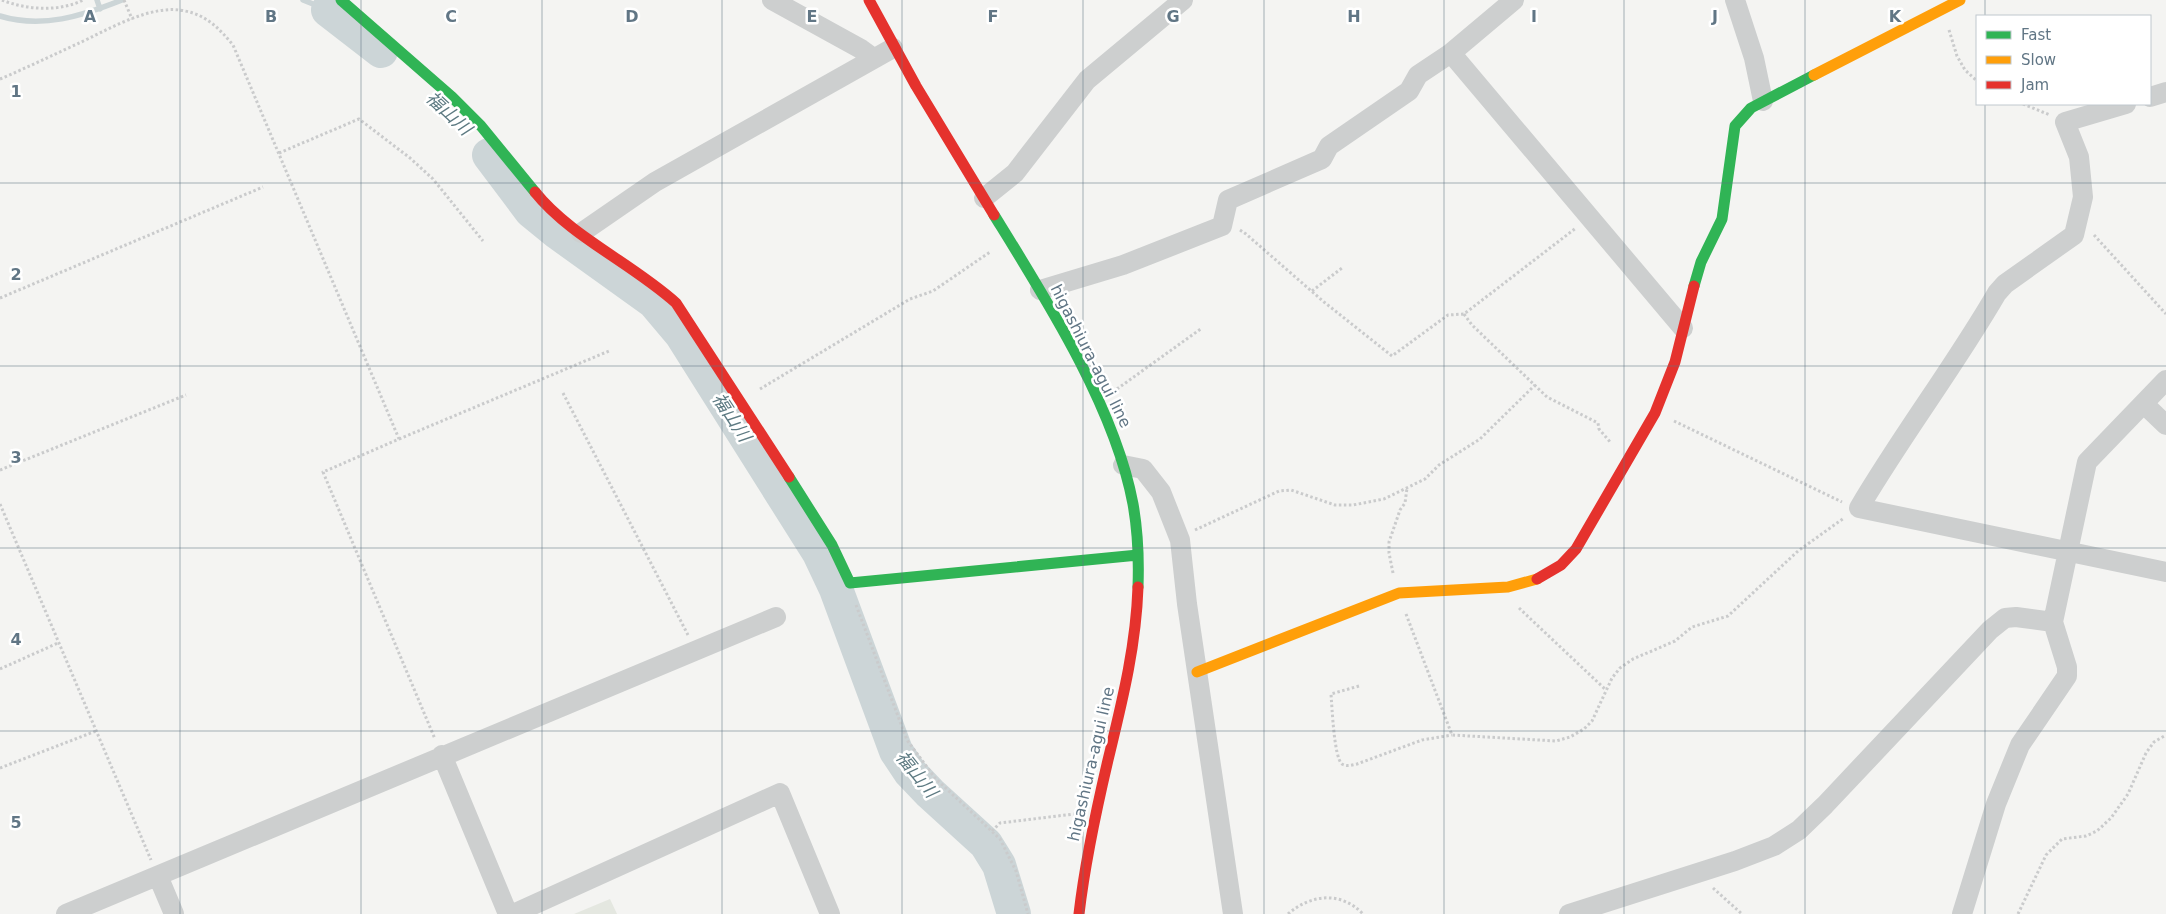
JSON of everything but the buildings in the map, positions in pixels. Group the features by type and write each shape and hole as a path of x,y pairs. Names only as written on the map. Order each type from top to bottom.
{"street":[{"path":"343,0 452,97 481,126 542,201 560,218 655,284 676,303 692,325 832,545 850,583 1138,554"},
{"path":"772,0 861,49 872,58"},
{"name":"higashiura-agui line","path":"870,0 892,48 944,136 1010,239 1040,290 1099,402 1115,439 1123,465 1137,528 1137,614 1133,658 1083,868 1079,914"},
{"path":"984,198 1015,173 1087,80 1183,0"},
{"path":"1040,290 1123,265 1222,226 1228,200 1322,159 1329,146 1409,91 1418,74 1451,54 1514,0"},
{"path":"1735,0 1754,58 1763,101"},
{"path":"1197,672 1399,593 1508,587 1534,581 1561,565 1576,549 1628,460 1654,413 1675,362 1692,290 1701,262 1722,219 1735,126 1751,108 1763,101 1960,0"},
{"path":"581,232 655,182 892,48"},
{"path":"1451,54 1683,328"},
{"path":"2151,97 2166,92"},
{"path":"2123,105 2065,122 2079,157 2084,197 2074,235 2005,284 1997,293 1944,379 1857,508 2166,572"},
{"path":"1962,914 1996,804 2020,745 2067,676 2067,667 2053,622 2087,462 2166,380"},
{"path":"2144,404 2166,425"},
{"path":"1123,465 1143,469 1161,492 1178,536 1233,914"},
{"path":"66,914 442,755 776,617"},
{"path":"1569,914 1774,846 1799,830 1825,805 1990,630 2004,618 2016,617 2053,622"},
{"path":"442,755 508,914"},
{"path":"512,914 780,793 830,914"},
{"path":"158,876 174,914"}],"path":[{"path":"2,0 11,4 39,8 73,5 83,0"},
{"path":"124,0 132,19"},
{"path":"0,79 132,19 160,11 183,10 202,16 219,28 233,45 399,439"},
{"path":"1941,11 1957,56 1965,70 1976,80"},
{"path":"2025,105 2065,122"},
{"path":"279,153 360,120 410,158 433,179 483,241"},
{"path":"0,298 263,187"},
{"path":"1222,226 1236,228 1246,234 1392,356 1448,315 1464,314 1590,217"},
{"path":"2078,218 2166,314"},
{"path":"740,401 910,299 933,291 1010,239"},
{"path":"1312,291 1342,268"},
{"path":"1464,314 1472,325 1547,397 1598,423 1599,429 1618,453 1628,460"},
{"path":"1099,402 1202,328"},
{"path":"442,755 323,472 609,351"},
{"path":"1178,536 1204,527 1279,490 1291,490 1335,505 1353,505 1384,499 1425,479 1439,465 1480,439 1535,385"},
{"path":"563,393 696,650"},
{"path":"0,470 186,395"},
{"path":"1359,686 1330,694 1339,760 1343,764 1357,764 1422,740 1452,735 1538,741 1556,741 1570,737 1584,729 1592,720 1606,690 1620,668 1633,659 1675,641 1698,625 1728,616 1798,551 1857,508 1654,413"},
{"path":"1408,488 1406,503 1400,510 1389,542 1388,553 1399,593 1452,735"},
{"path":"0,504 158,876"},
{"path":"850,583 907,740 935,778 1000,839 1016,871 1028,914"},
{"path":"1508,587 1511,600 1606,690"},
{"path":"0,669 58,643"},
{"path":"0,768 96,731"},
{"path":"2018,914 2046,855 2062,839 2086,836 2096,831 2111,818 2128,794 2146,753 2154,742 2166,735"},
{"path":"992,831 1000,823 1072,813 1094,817"},
{"path":"1700,872 1702,878 1742,914"},
{"path":"1288,914 1309,900 1326,896 1343,900 1363,914"}],"shaded area":[{"path":"610,899 617,914 574,914"}],"waterway":[{"path":"97,0 100,9"},
{"path":"0,16 16,20 47,21 77,16 122,0"},
{"path":"303,0 328,10 332,0"},
{"name":"福山川","path":"328,10 381,51"},
{"name":"福山川","path":"489,155 531,211 558,233 654,302 681,334 819,553 836,589 896,751 910,772 930,793 986,844 999,865 1014,914"}],"traffic: fast":[{"path":"341,0 452,97 481,126 535,192"},
{"path":"1694,286 1701,262 1722,219 1735,126 1751,108 1814,75"},
{"path":"994,215 1056,318 1095,392 1111,430 1124,467 1133,504 1138,546 1138,587"},
{"path":"789,477 832,545 850,583 1138,555"}],"traffic: slow":[{"path":"1814,75 1960,0"},
{"path":"1197,672 1399,593 1508,587 1537,579"}],"traffic: jam":[{"path":"869,0 916,86 994,215"},
{"path":"535,192 549,208 566,222 641,275 676,303 789,477"},
{"path":"1537,579 1561,565 1576,549 1655,413 1675,362 1694,286"},
{"path":"1079,914 1095,817 1128,674 1137,609 1138,587"}]}
